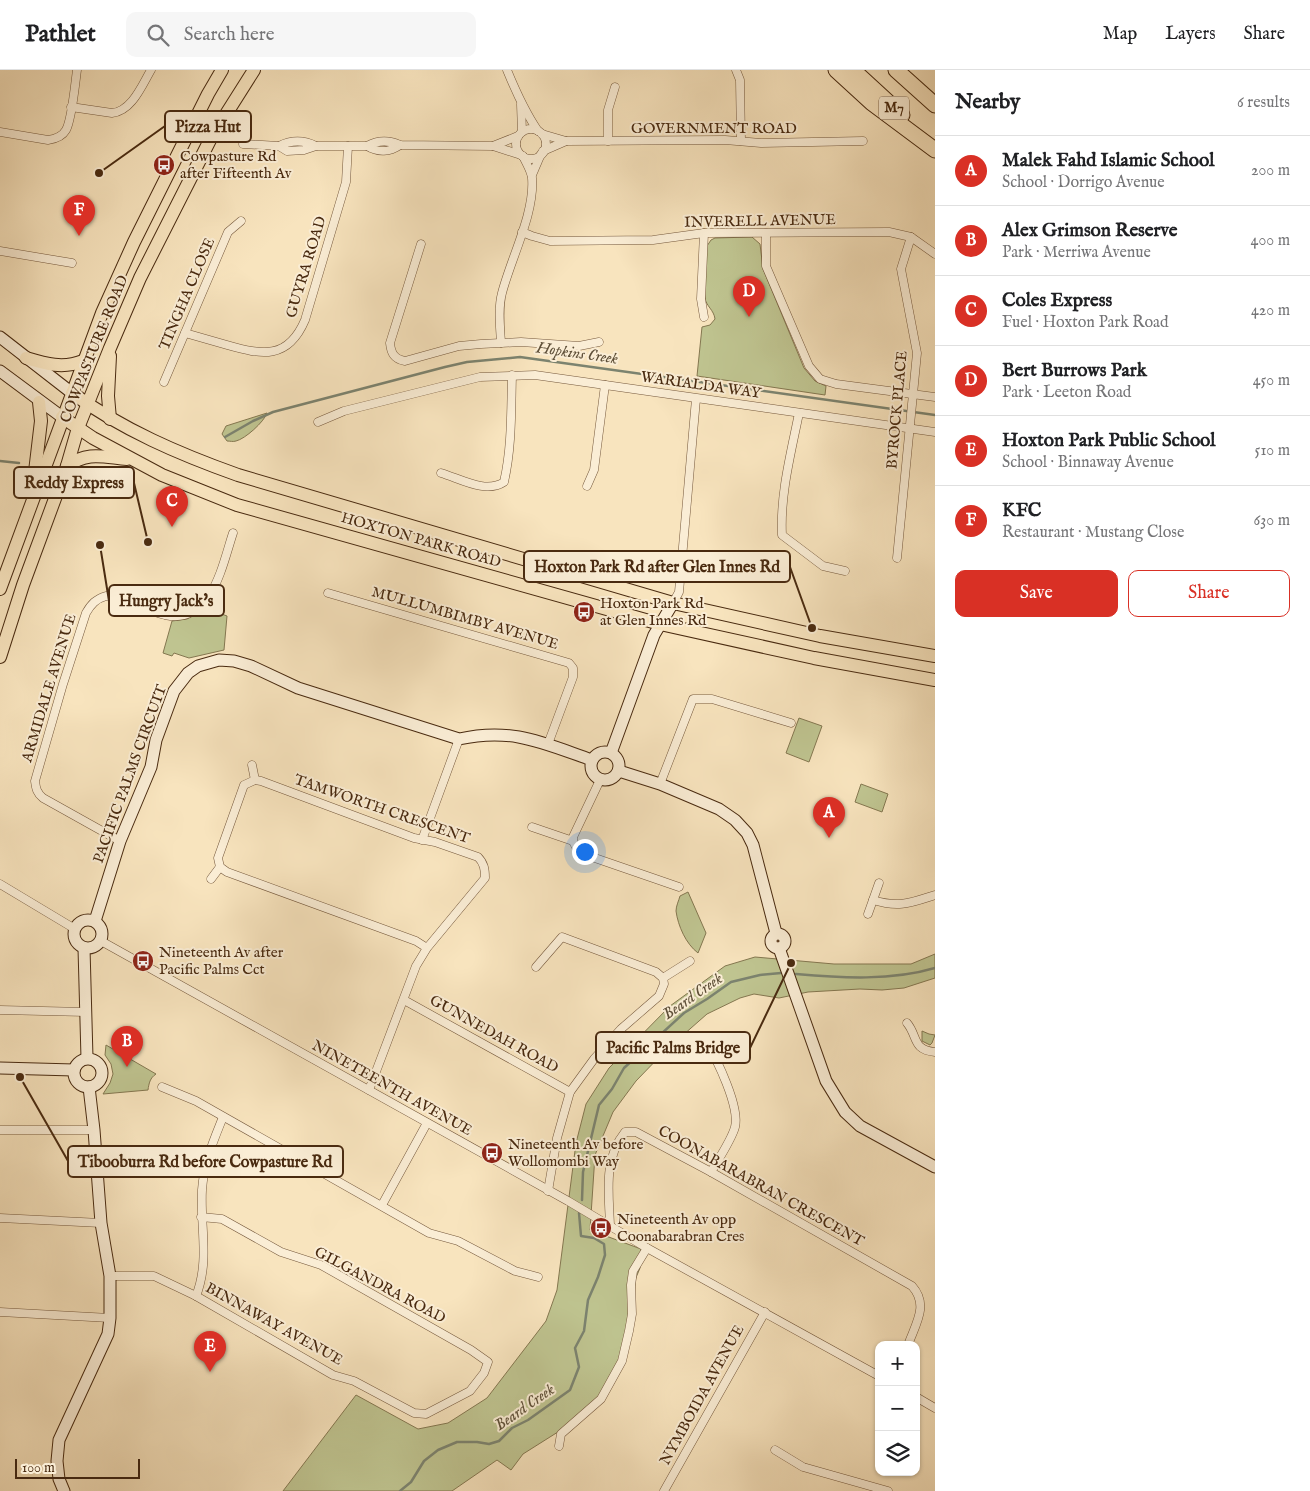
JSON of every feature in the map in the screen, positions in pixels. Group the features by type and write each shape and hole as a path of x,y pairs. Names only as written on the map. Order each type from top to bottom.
{"highway":[{"path":"836,70 872,103 935,150"},
{"name":"M7","path":"854,70 935,144"},
{"name":"M7","path":"896,70 935,106"},
{"name":"M7","path":"904,70 935,102"}],"main road":[{"name":"COWPASTURE ROAD","path":"0,588 102,313 134,242 208,94 222,70"},
{"name":"COWPASTURE ROAD","path":"0,657 23,585 67,466 78,428 140,278 211,138 254,70"},
{"path":"110,348 108,396 110,418"},
{"path":"26,358 64,366 83,361"},
{"name":"HOXTON PARK ROAD","path":"72,393 87,404 149,440 193,460 238,475 673,603 820,636 935,656"},
{"path":"32,502 41,421 39,402"},
{"name":"HOXTON PARK ROAD","path":"62,417 162,476 237,505 660,624 814,658 935,680"},
{"path":"67,466 86,456 132,459"}],"street":[{"path":"0,132 48,140 56,139 66,129 77,70"},
{"path":"71,107 112,113 119,112 128,106 151,70"},
{"path":"501,342 501,294 522,232 532,192 532,175 545,141 527,110 521,104 507,70"},
{"path":"736,70 740,80 741,141"},
{"path":"608,141 608,110 615,87"},
{"path":"521,104 520,134 516,146 532,175"},
{"path":"493,146 530,129 540,132"},
{"name":"GOVERNMENT ROAD","path":"540,132 566,141 741,141 762,143 863,141"},
{"name":"GOVERNMENT ROAD","path":"542,153 566,141"},
{"path":"243,144 279,146 288,151 304,150 316,146 367,146 374,151 393,150 400,145 493,146 532,158 542,153"},
{"name":"GUYRA ROAD","path":"185,333 251,352 266,353 282,349 297,337 305,320 346,182 348,146"},
{"name":"TINGHA CLOSE","path":"164,382 228,232 241,221"},
{"name":"INVERELL AVENUE","path":"522,232 550,241 653,240 704,233 889,232 911,237 935,254"},
{"path":"704,233 701,299 704,317"},
{"path":"766,233 766,266 809,366 820,379 836,384 935,397"},
{"name":"BYROCK PLACE","path":"897,558 917,353 901,269 911,237"},
{"path":"421,244 390,343 391,352 395,357 405,361 460,346 501,342 579,346 598,342"},
{"path":"0,251 72,263"},
{"path":"0,337 72,393"},
{"path":"0,371 39,402 62,417"},
{"path":"441,473 484,487 496,488 504,482 507,470 511,424 512,375"},
{"name":"WARIALDA WAY","path":"318,422 344,411 480,377 535,375 935,432"},
{"path":"587,486 594,470 605,385"},
{"path":"611,753 654,635 679,592 696,399"},
{"path":"799,413 786,475 782,535 823,566 845,571"},
{"name":"ARMIDALE AVENUE","path":"120,841 43,798 38,794 36,788 35,781 86,613 91,604 106,596 164,614 181,617 190,613 202,605 212,593 233,533"},
{"name":"MULLUMBIMBY AVENUE","path":"328,593 569,663 573,668 573,677 548,744"},
{"name":"PACIFIC PALMS CIRCUIT","path":"95,921 120,841 151,767 156,740 174,691 188,672 208,662 218,660 234,661 251,666 298,688 459,739 485,734 524,737 592,760"},
{"path":"660,784 694,699 712,699 791,723"},
{"path":"422,840 459,739"},
{"path":"600,753 611,753 619,761 618,771 612,779 600,780 592,771 592,760 600,753"},
{"path":"252,765 254,780 244,785 218,858 220,867 227,872 407,938 427,948"},
{"path":"618,771 660,784 719,809 735,820 747,833 753,845 776,933 783,935 785,938 784,945 779,948 826,1081 845,1112 860,1126 935,1168"},
{"name":"TAMWORTH CRESCENT","path":"254,780 422,840 435,842 478,857 482,861 485,878 427,948 416,966 368,1090"},
{"path":"600,780 576,831 573,841 575,846 580,852 679,887"},
{"path":"532,827 573,841"},
{"path":"211,879 220,867"},
{"path":"868,914 879,883"},
{"path":"0,884 75,928"},
{"path":"873,900 888,905 908,904 935,895"},
{"path":"83,921 95,921 102,929 101,941 95,947 84,948 75,939 75,928 83,921"},
{"path":"536,967 562,937 656,972 663,978 664,984 663,990 658,996 621,1029 594,1059 570,1092 557,1138 548,1191"},
{"name":"NINETEENTH AVENUE","path":"101,941 875,1374"},
{"path":"84,948 87,1058"},
{"path":"663,978 690,961"},
{"name":"GUNNEDAH ROAD","path":"404,1000 570,1092"},
{"path":"0,1010 86,1012"},
{"path":"907,1023 912,1028 915,1042 926,1051 935,1052"},
{"path":"706,1042 715,1056 733,1102 736,1118 735,1128 711,1172"},
{"path":"87,1058 98,1062 103,1072 99,1082 89,1087 82,1086 76,1081 74,1070 77,1063 87,1058"},
{"path":"0,1068 74,1070"},
{"path":"64,1491 59,1479 56,1461 59,1440 108,1334 110,1318 110,1276 101,1223 89,1087"},
{"path":"162,1087 196,1101 429,1233 458,1241 515,1272 538,1277"},
{"path":"196,1296 202,1280 204,1255 201,1218 202,1188 206,1160 223,1116"},
{"path":"382,1205 427,1123"},
{"path":"0,1130 94,1130"},
{"name":"COONABARABRAN CRESCENT","path":"610,1226 608,1175 618,1141 625,1132 636,1132 711,1172 912,1286 918,1292 922,1302 909,1341"},
{"path":"0,1218 101,1223"},
{"name":"GILGANDRA ROAD","path":"201,1218 222,1219 281,1252 321,1265 472,1350 488,1362"},
{"path":"559,1446 561,1434 601,1399 622,1361 632,1314 631,1285 633,1271 647,1248"},
{"name":"BINNAWAY AVENUE","path":"110,1276 154,1276 196,1296 333,1375 354,1382 414,1413 426,1414 470,1391 484,1373 488,1362"},
{"path":"0,1312 110,1318"},
{"name":"NYMBOIDA AVENUE","path":"664,1491 764,1312"},
{"path":"920,1399 935,1408"},
{"path":"775,1450 803,1467 888,1491"}],"green space":[{"path":"752,237 760,244 763,269 804,368 815,381 826,386 825,395 697,376 702,327 710,325 715,319 706,301 704,292 707,246 715,238"},
{"path":"267,413 249,434 240,440 227,441 222,434 226,426"},
{"path":"206,608 227,616 224,650 189,658 174,653 172,656 163,653 172,621 187,619"},
{"path":"799,718 822,726 809,762 786,753"},
{"path":"861,784 888,794 882,812 855,802"},
{"path":"688,892 706,933 698,953 683,934 676,911 680,896"},
{"path":"935,954 935,978 904,988 808,992 779,998 754,994 740,998 707,1014 666,1050 636,1081 613,1112 595,1155 590,1230 641,1249 640,1268 635,1280 633,1328 606,1391 569,1425 523,1454 511,1470 497,1460 452,1491 283,1491 356,1395 418,1429 448,1423 487,1398 546,1321 557,1290 576,1143 586,1104 609,1068 670,1006 725,966 755,957 834,964 911,964"},
{"path":"922,1031 935,1035 930,1045 922,1041"},
{"path":"106,1045 156,1074 150,1081 148,1090 103,1094 113,1074 111,1064 105,1055"}],"waterway":[{"name":"Hopkins Creek","path":"225,437 273,412 467,362 520,357 935,415"},
{"name":"Hopkins Creek","path":"0,461 19,463"},
{"name":"Beard Creek","path":"796,974 831,977 884,977 935,968"},
{"name":"Beard Creek","path":"582,1200 583,1172 599,1105 612,1089 624,1068 684,1013 731,982 760,975 781,973"},
{"name":"Beard Creek","path":"400,1491 411,1482 424,1461 438,1450 457,1442 489,1444 499,1441 512,1428 528,1420 570,1390 579,1367 575,1348 584,1331 588,1300 605,1255 604,1244 594,1238 581,1236 579,1213"}],"place":[{"name":"Cowpasture Rd after Fifteenth Av","path":"164,165"},
{"name":"Pizza Hut","path":"99,173"},
{"name":"KFC","path":"79,236"},
{"name":"Bert Burrows Park","path":"749,317"},
{"name":"Coles Express","path":"172,527"},
{"name":"Reddy Express","path":"148,542"},
{"name":"Hungry Jack's","path":"100,545"},
{"name":"Hoxton Park Rd at Glen Innes Rd","path":"584,612"},
{"name":"Hoxton Park Rd after Glen Innes Rd","path":"812,628"},
{"name":"Malek Fahd Islamic School","path":"829,838"},
{"name":"Nineteenth Av after Pacific Palms Cct","path":"143,961"},
{"name":"Pacific Palms Bridge","path":"791,963"},
{"name":"Alex Grimson Reserve","path":"127,1067"},
{"name":"Tibooburra Rd before Cowpasture Rd","path":"20,1077"},
{"name":"Nineteenth Av before Wollomombi Way","path":"492,1153"},
{"name":"Nineteenth Av opp Coonabarabran Cres","path":"601,1228"},
{"name":"Hoxton Park Public School","path":"210,1372"}]}
